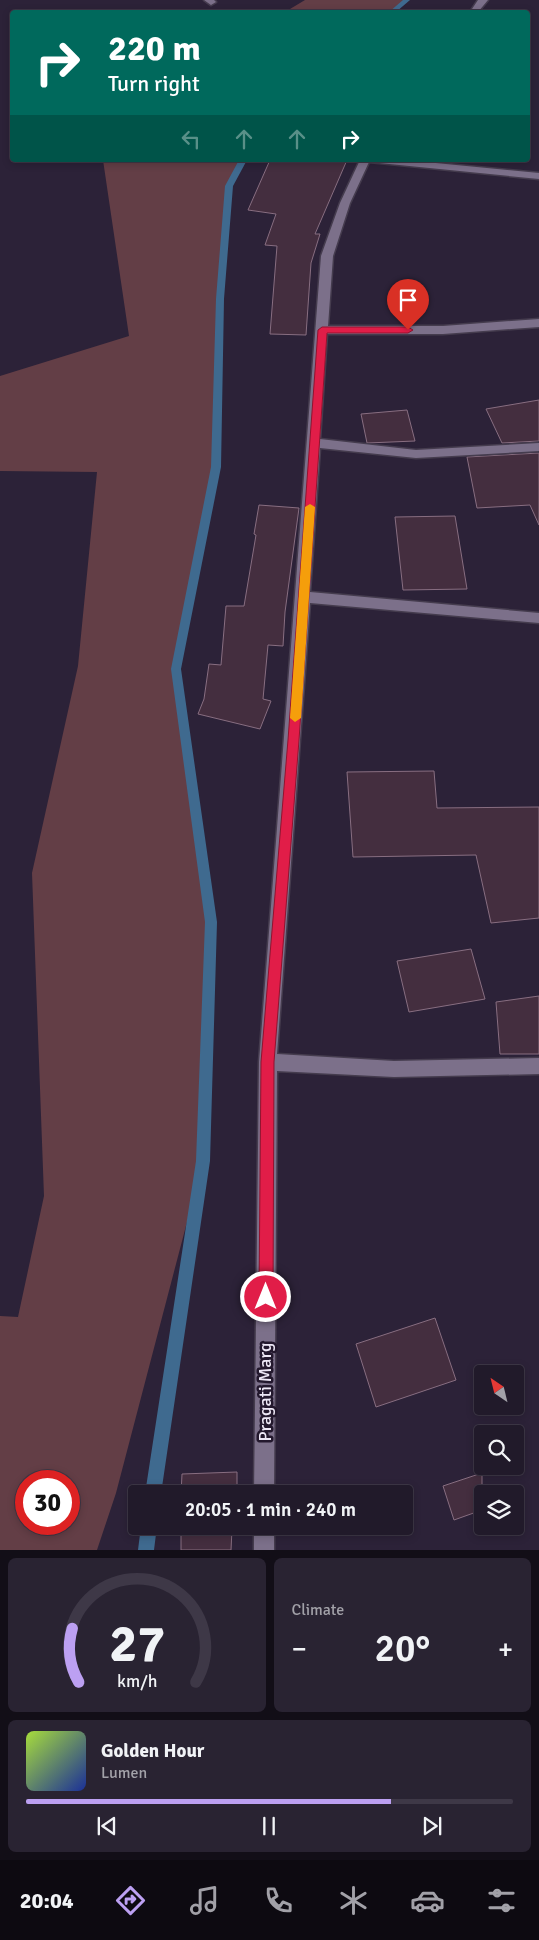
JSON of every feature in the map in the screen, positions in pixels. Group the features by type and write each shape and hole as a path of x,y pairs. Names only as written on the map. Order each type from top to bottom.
{"street":[{"name":"Pragati Marg","path":"264,1485 268,1062 304,597 327,256 345,203 364,162"},
{"path":"393,162 539,176"},
{"path":"322,330 443,330 539,323"},
{"path":"315,443 416,454 539,447"},
{"path":"304,597 539,618"},
{"path":"268,1062 394,1068 539,1066"},
{"path":"264,1535 264,1550"}],"shaded area":[{"path":"305,0 407,0 394,10 288,10"},
{"path":"103,162 242,162 229,186 220,299 216,467 176,669 211,922 203,1161 116,1493 97,1550 0,1550 0,1316 18,1317 44,1196 32,873 78,666 97,472 0,471 0,376 129,336"}],"building":[{"path":"269,162 346,162 315,234 320,234 311,263 306,335 270,334 277,246 265,245 276,214 248,210"},
{"path":"539,400 539,441 502,443 486,409"},
{"path":"407,410 415,441 367,443 361,414"},
{"path":"539,453 539,525 530,505 477,508 467,457"},
{"path":"259,505 299,508 285,612 283,646 268,645 263,699 271,701 260,729 198,714 204,699 209,664 221,665 226,606 244,606"},
{"path":"455,516 467,589 403,590 395,517"},
{"path":"434,771 437,808 539,807 539,918 491,923 476,855 353,857 347,772"},
{"path":"471,949 485,999 409,1012 397,961"},
{"path":"539,996 539,1054 500,1054 496,1002"},
{"path":"435,1318 456,1380 376,1407 356,1344"},
{"path":"237,1472 237,1485 181,1485 182,1474"},
{"path":"476,1475 482,1475 482,1485 474,1485 474,1513 454,1520 443,1486"},
{"path":"181,1535 232,1535 231,1550 181,1550"}],"waterway":[{"path":"394,10 407,0"},
{"path":"154,1485 203,1161 211,922 176,669 216,467 220,299 229,186 242,162"},
{"path":"146,1550 148,1535"}],"slow traffic":[{"path":"295,718 310,507"}],"route":[{"path":"266,1297 268,1062 294,740 322,330 408,330"}]}
